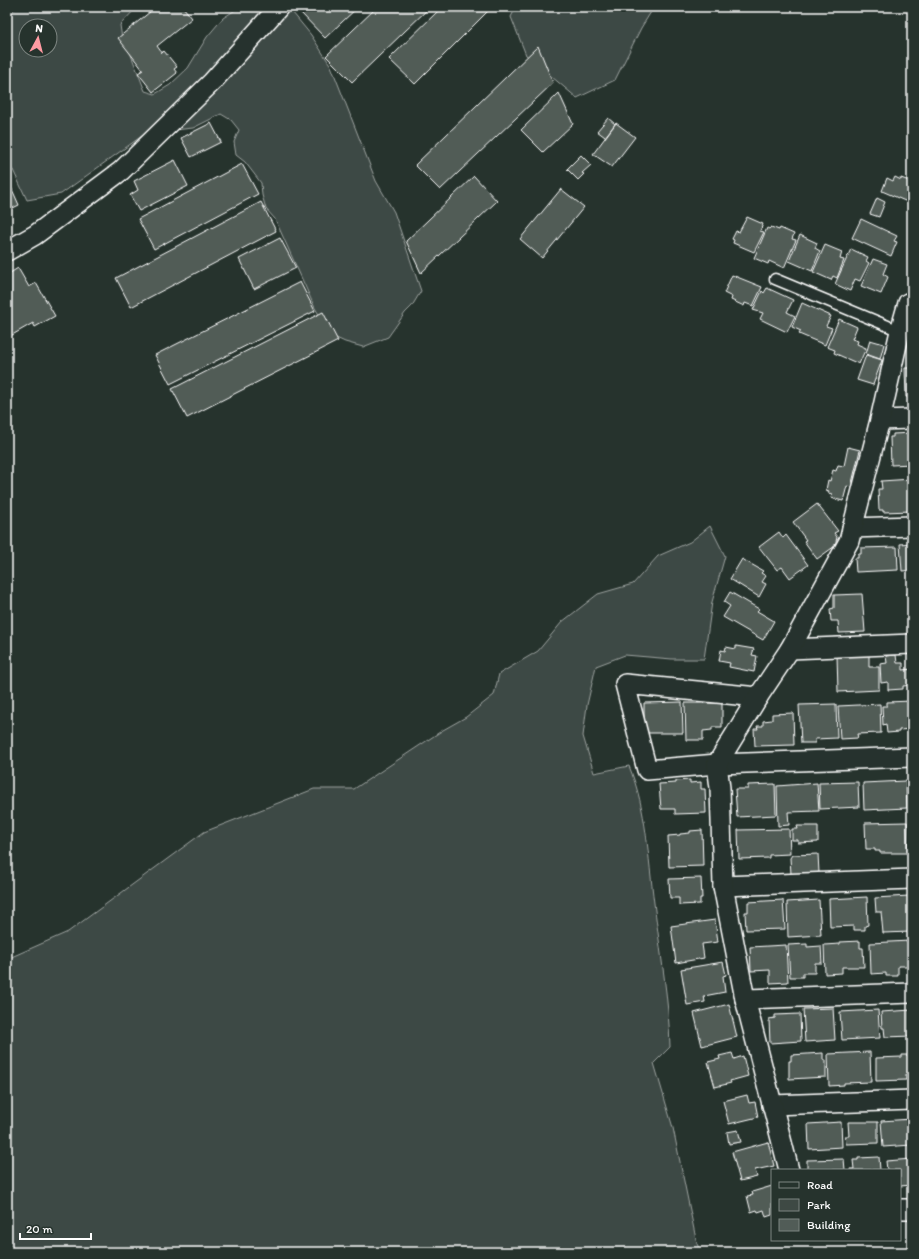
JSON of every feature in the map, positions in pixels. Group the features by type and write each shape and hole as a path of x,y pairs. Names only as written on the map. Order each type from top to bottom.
{"street":[{"path":"7,251 36,235 121,171 212,82 279,7"},
{"path":"789,1169 745,999 723,886 720,788 717,764 758,697 790,649 849,541 880,420 900,331 911,299"},
{"path":"880,420 912,419"},
{"path":"852,528 912,526"},
{"path":"790,649 912,644"},
{"path":"758,697 624,684 648,770 717,764 912,757"},
{"path":"723,886 912,879"},
{"path":"745,999 912,993"},
{"path":"772,1105 912,1100"},
{"path":"901,1209 912,1209"}],"lane":[{"path":"775,279 900,331"}],"green space":[{"path":"19,7 137,7 120,25 122,39 129,50 145,91 155,94 170,85 188,68 207,37 223,18 240,7 288,7 311,35 331,66 376,181 394,212 421,291 412,306 405,313 388,337 363,347 345,342 332,336 315,308 275,219 266,209 262,195 261,183 245,162 236,155 234,142 239,130 231,120 221,114 193,128 146,133 61,194 27,200 13,170 7,165 7,13"},
{"path":"516,7 654,7 641,28 615,80 577,98 526,55 511,17"},
{"path":"710,526 725,556 712,602 704,659 672,659 625,655 596,666 587,705 583,736 594,773 629,766 640,800 646,834 666,993 670,1047 654,1063 673,1128 697,1244 701,1252 7,1252 7,959 68,932 204,832 314,789 354,789 443,730 466,717 494,695 499,674 538,651 562,622 598,594 633,584 658,556 690,542"}],"building":[{"path":"156,7 183,7 192,18 157,46 162,53 164,51 177,67 174,69 177,73 153,92 138,73 143,70 118,38"},
{"path":"305,7 358,7 325,38 300,12"},
{"path":"377,7 430,7 352,82 326,56"},
{"path":"442,7 492,7 415,84 389,59"},
{"path":"538,46 553,83 440,190 415,165"},
{"path":"559,93 573,124 543,152 521,130"},
{"path":"608,118 615,124 605,137 597,131"},
{"path":"211,123 221,142 191,157 181,138"},
{"path":"616,123 635,137 612,167 593,154"},
{"path":"581,155 591,165 582,173 584,174 578,180 567,169"},
{"path":"175,160 188,186 139,211 130,195 138,190 134,181"},
{"path":"242,164 258,194 154,249 138,219"},
{"path":"474,176 497,201 421,273 406,241"},
{"path":"895,177 912,182 912,204 882,191 887,178 893,181"},
{"path":"7,178 19,205 7,211"},
{"path":"561,189 584,207 542,258 520,239"},
{"path":"877,198 885,202 879,217 870,214"},
{"path":"261,202 276,231 131,307 116,278"},
{"path":"747,217 763,224 760,231 764,232 754,252 733,243 734,240 732,239 736,231 739,232"},
{"path":"861,219 897,236 894,241 897,242 891,256 852,238"},
{"path":"771,227 779,230 780,228 794,234 792,239 796,240 784,268 769,261 768,264 754,258 767,228 769,229"},
{"path":"800,235 817,243 815,248 820,251 812,271 789,261"},
{"path":"280,238 296,268 254,289 239,259"},
{"path":"825,245 842,252 840,259 844,260 837,278 833,276 831,280 813,272"},
{"path":"851,249 868,257 866,261 869,263 860,281 855,279 850,291 835,284"},
{"path":"873,259 887,264 883,274 888,277 881,294 861,286"},
{"path":"18,268 29,287 36,283 55,316 35,327 33,323 7,338 7,275"},
{"path":"732,275 762,287 753,306 745,303 744,306 731,300 732,297 724,293"},
{"path":"300,282 315,311 170,384 155,355"},
{"path":"767,288 793,300 787,312 795,316 787,332 760,319 763,313 753,310 762,291 764,293"},
{"path":"802,303 831,316 826,326 832,328 825,345 799,334 801,331 792,327"},
{"path":"323,312 338,341 187,418 172,389"},
{"path":"839,319 857,327 852,339 858,341 857,344 866,348 859,364 834,353 835,350 827,347"},
{"path":"870,340 884,344 880,359 866,354"},
{"path":"866,355 882,360 873,385 857,380"},
{"path":"905,368 912,368 912,397 906,397"},
{"path":"912,433 912,464 891,465 890,437 893,437 893,434"},
{"path":"848,447 860,450 851,487 847,486 843,501 831,498 832,494 828,493 829,491 826,490 828,480 830,481 833,470 836,471 838,465 844,466"},
{"path":"912,479 912,511 883,512 883,510 879,510 878,489 882,489 881,481"},
{"path":"817,504 838,531 834,533 837,537 835,546 817,559 793,522"},
{"path":"779,532 783,538 786,535 808,565 790,578 782,567 777,570 759,547"},
{"path":"912,543 912,570 902,571 900,544"},
{"path":"897,547 898,570 856,572 855,558 858,558 858,554 861,554 861,548"},
{"path":"742,559 763,571 761,573 766,576 762,582 766,584 759,597 730,579"},
{"path":"730,592 759,609 757,611 774,621 763,640 723,617 730,606 724,602"},
{"path":"907,593 912,593 912,620 909,620"},
{"path":"862,594 865,632 839,633 838,621 831,621 830,609 834,608 834,595"},
{"path":"736,646 754,649 752,655 757,656 754,672 729,667 730,663 719,661 721,650 725,651 726,647 736,649"},
{"path":"869,654 869,667 879,667 879,690 838,692 837,655"},
{"path":"896,655 897,663 903,663 903,670 912,669 912,685 903,686 903,689 888,690 888,682 881,683 880,664 887,663 886,656"},
{"path":"912,701 912,729 887,733 886,724 883,725 882,706 887,706 887,702"},
{"path":"682,702 683,733 644,733 644,703"},
{"path":"685,703 722,703 722,727 712,727 712,730 703,731 703,740 686,740"},
{"path":"836,704 837,738 815,739 815,743 801,743 799,705"},
{"path":"880,704 881,733 857,734 858,738 840,739 838,706"},
{"path":"793,713 794,745 755,746 754,729 758,729 757,726 763,726 763,721 772,720 772,714"},
{"path":"690,780 690,783 701,782 701,789 705,789 706,813 675,814 675,809 661,809 659,784"},
{"path":"906,781 907,808 864,810 863,783"},
{"path":"858,782 859,807 820,809 819,783"},
{"path":"817,783 819,811 788,812 789,825 778,826 777,786"},
{"path":"775,784 776,815 737,817 735,789 748,789 748,785"},
{"path":"908,787 912,787 912,813 909,813"},
{"path":"912,821 912,853 911,853 909,822"},
{"path":"907,822 908,853 880,853 880,851 875,851 875,849 866,849 865,823"},
{"path":"797,826 818,826 818,842 798,843 798,840 792,840 792,829 798,829"},
{"path":"789,829 790,854 769,855 769,858 739,859 738,830"},
{"path":"702,830 703,866 669,867 668,836"},
{"path":"818,854 819,873 791,874 790,858 792,855"},
{"path":"701,878 702,898 700,898 700,904 679,905 679,898 670,898 669,879"},
{"path":"909,896 911,932 883,933 881,912 876,912 875,898"},
{"path":"867,897 868,925 865,926 865,930 854,930 854,926 830,927 829,899"},
{"path":"783,900 785,929 746,930 745,912 748,912 748,902"},
{"path":"819,900 821,935 788,937 787,902"},
{"path":"715,920 718,942 702,944 704,958 676,963 671,926"},
{"path":"860,941 860,948 863,948 864,967 842,967 842,973 825,974 824,945 840,944 840,942"},
{"path":"910,941 911,966 898,966 898,976 886,976 886,973 871,974 870,943"},
{"path":"807,944 807,947 821,946 822,963 815,963 815,973 803,973 803,977 790,977 788,945"},
{"path":"786,945 788,982 770,983 770,970 751,971 750,947"},
{"path":"723,962 726,975 723,976 725,992 704,996 705,1002 687,1005 681,969"},
{"path":"729,1004 737,1037 702,1046 694,1013"},
{"path":"833,1008 835,1040 805,1042 803,1009"},
{"path":"878,1010 880,1038 842,1040 840,1012"},
{"path":"912,1010 912,1036 885,1037 884,1028 882,1028 881,1012"},
{"path":"800,1014 801,1041 770,1043 769,1019 775,1018 775,1015"},
{"path":"870,1052 871,1082 844,1083 844,1085 829,1086 828,1054"},
{"path":"732,1053 734,1059 743,1056 748,1076 730,1081 731,1083 715,1087 708,1062 720,1059 719,1056"},
{"path":"823,1053 823,1060 826,1060 826,1077 789,1079 789,1061 791,1061 791,1055"},
{"path":"902,1055 912,1055 912,1074 906,1074 906,1080 876,1081 876,1058 902,1057"},
{"path":"747,1095 749,1103 755,1102 758,1117 729,1124 723,1101"},
{"path":"912,1119 912,1145 883,1147 881,1121"},
{"path":"841,1122 842,1147 809,1149 808,1124"},
{"path":"848,1122 878,1122 878,1143 846,1144 845,1136 849,1136"},
{"path":"738,1130 741,1142 729,1144 727,1132"},
{"path":"768,1142 774,1166 755,1170 757,1177 740,1181 732,1152"},
{"path":"879,1157 880,1169 854,1169 853,1160 858,1160 858,1158"},
{"path":"844,1159 845,1169 807,1169 807,1160"},
{"path":"912,1159 912,1185 901,1186 901,1169 887,1169 886,1161"},
{"path":"771,1186 771,1215 766,1217 764,1210 751,1212 747,1196 753,1195 752,1192"},
{"path":"907,1247 908,1252 843,1252"}]}
